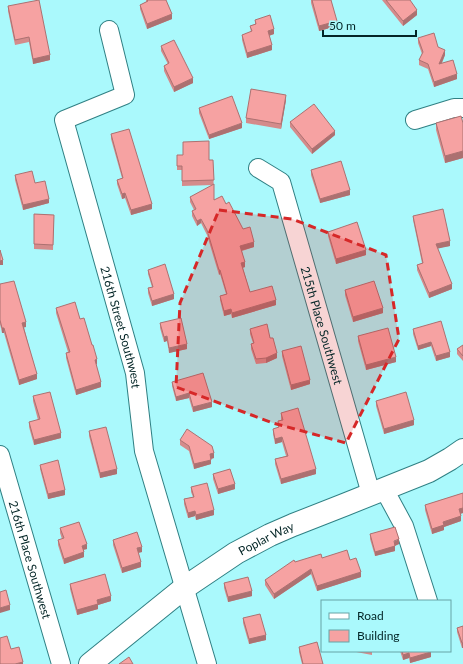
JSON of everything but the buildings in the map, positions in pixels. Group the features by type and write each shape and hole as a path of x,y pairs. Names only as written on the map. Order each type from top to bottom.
{"main road":[{"name":"Poplar Way","path":"90,664 184,588 236,552 270,535 429,471 463,450"}],"street":[{"name":"216th Street Southwest","path":"109,30 125,95 64,120 135,373 144,450 207,664"},
{"path":"415,120 454,108 463,108"},
{"name":"215th Place Southwest","path":"258,168 281,182 377,491 404,526 428,600"},
{"name":"216th Place Southwest","path":"0,455 61,664"}],"highlighted area":[{"path":"219,210 292,219 386,255 399,339 346,443 273,423 176,387 180,303"}]}
